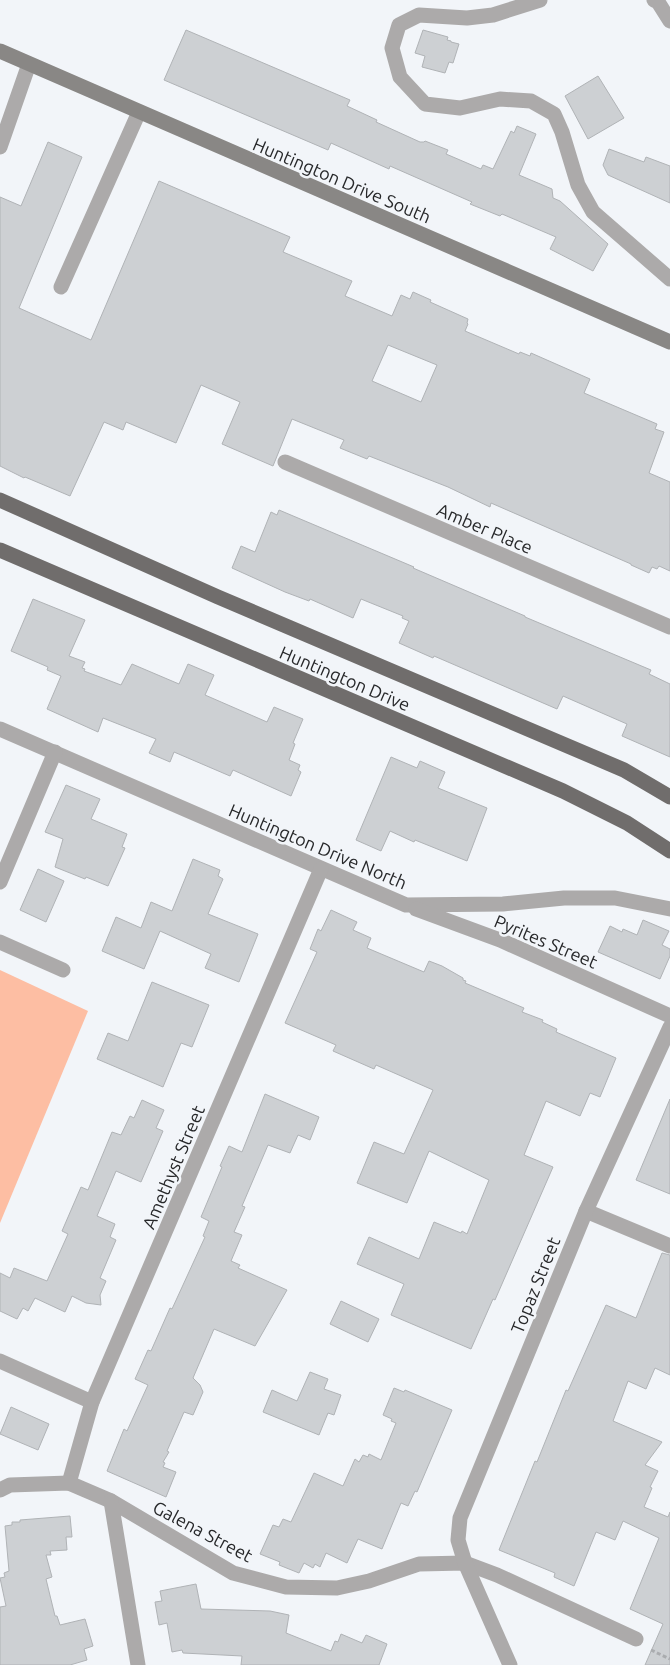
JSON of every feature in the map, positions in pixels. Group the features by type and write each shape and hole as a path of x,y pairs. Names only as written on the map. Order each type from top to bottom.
{"main road":[{"name":"Huntington Drive","path":"0,500 218,597 624,770 670,797"},
{"name":"Huntington Drive","path":"0,550 563,792 627,823 670,851"}],"street":[{"path":"540,0 492,15 467,18 419,15 399,25 392,48 400,77 425,104 460,108 500,99 531,101 554,114 562,132 578,184 593,212 670,279"},
{"path":"654,0 658,2 670,21"},
{"name":"Huntington Drive South","path":"0,51 669,339"},
{"path":"0,147 29,64"},
{"path":"61,287 138,112"},
{"name":"Amber Place","path":"285,462 670,628"},
{"name":"Huntington Drive North","path":"0,728 406,905 503,904 564,898 616,898 670,910"},
{"path":"0,882 55,752"},
{"name":"Amethyst Street","path":"69,1483 92,1402 321,869"},
{"name":"Pyrites Street","path":"406,905 500,940 670,1016"},
{"path":"0,942 63,970"},
{"name":"Topaz Street","path":"510,1665 465,1563 458,1540 460,1518 586,1211 670,1027"},
{"path":"586,1211 670,1246"},
{"path":"0,1361 92,1402"},
{"path":"0,1490 10,1485 69,1483"},
{"name":"Galena Street","path":"69,1483 111,1501 234,1573 286,1587 337,1588 369,1581 419,1564 465,1563 497,1575 636,1639"},
{"path":"111,1501 138,1665"}],"shaded area":[{"path":"0,970 88,1011 0,1223"}],"building":[{"path":"186,30 350,100 347,106 377,120 376,122 420,142 425,141 448,150 446,154 481,169 483,165 493,169 511,131 514,133 517,126 536,134 519,175 552,189 553,198 560,201 608,244 593,271 550,249 556,237 502,214 500,216 470,204 472,202 390,166 389,169 331,143 328,150 164,80"},
{"path":"423,30 448,37 447,40 459,44 453,63 449,62 445,73 422,67 425,56 415,53"},
{"path":"598,76 624,118 588,139 565,96"},
{"path":"48,142 82,157 19,308 91,340 159,181 290,237 283,252 352,281 345,296 392,316 401,295 410,299 413,292 468,319 465,331 519,354 520,352 530,356 531,353 590,379 584,393 657,424 655,429 664,432 649,473 670,482 670,571 659,566 657,569 652,567 649,573 491,503 490,507 448,487 369,456 367,459 340,448 344,440 292,419 273,466 222,444 240,402 201,385 176,443 126,422 123,430 104,422 70,496 24,478 0,466 0,197 21,206","holes":["388,345 437,365 421,402 372,381"]},
{"path":"609,149 644,162 646,157 670,166 670,203 608,175 603,165"},
{"path":"279,510 651,670 649,674 670,684 670,757 622,736 627,724 563,696 557,709 399,643 409,621 402,618 403,616 361,599 353,618 310,599 309,601 285,592 232,568 241,546 255,552 271,512 277,515"},
{"path":"33,599 85,620 69,656 85,662 82,668 85,669 84,671 121,685 132,664 179,684 188,664 214,675 205,695 267,722 274,707 303,719 293,743 295,744 289,760 300,765 298,770 301,772 291,796 233,770 230,776 174,752 170,762 149,753 156,739 103,718 98,732 47,709 61,676 47,670 48,667 11,651"},
{"path":"391,757 417,768 420,761 445,772 438,788 487,808 467,861 415,840 414,842 390,831 381,851 356,840"},
{"path":"66,785 100,799 91,819 127,834 122,847 125,848 108,886 55,867 63,839 45,832"},
{"path":"193,859 220,870 218,876 223,879 208,914 258,934 239,982 205,968 211,954 160,931 144,969 102,951 116,917 141,928 151,902 172,911"},
{"path":"38,869 64,881 46,922 20,910"},
{"path":"331,910 357,922 353,930 371,938 367,948 424,972 429,961 442,966 463,978 466,981 465,983 524,1008 522,1012 543,1020 542,1022 557,1029 556,1032 616,1058 600,1097 590,1093 580,1116 546,1101 524,1155 553,1167 495,1300 493,1299 471,1349 391,1315 404,1284 357,1264 369,1237 419,1259 434,1222 467,1234 489,1180 429,1151 407,1203 357,1183 374,1142 404,1154 433,1090 376,1065 374,1069 333,1051 336,1045 285,1023 317,952 310,949 318,929 321,931"},
{"path":"643,920 669,931 662,945 670,949 670,956 660,979 598,952 610,926 622,932 623,929 637,935"},
{"path":"152,982 209,1005 192,1047 181,1043 163,1087 97,1059 108,1033 128,1041"},
{"path":"265,1094 319,1117 310,1140 298,1135 290,1153 268,1145 242,1206 245,1207 234,1232 242,1235 231,1261 240,1265 238,1268 287,1290 255,1346 214,1329 193,1378 200,1385 203,1392 193,1415 184,1412 167,1451 169,1452 163,1462 165,1463 163,1467 176,1472 166,1497 107,1471 124,1429 127,1431 148,1385 135,1379 148,1350 151,1351 170,1308 172,1309 205,1237 203,1236 209,1221 201,1217 222,1167 220,1166 229,1146 242,1152"},
{"path":"670,1099 670,1194 636,1180"},
{"path":"142,1100 164,1110 156,1128 163,1131 141,1182 116,1171 97,1216 115,1224 110,1237 116,1240 100,1278 106,1281 100,1295 101,1305 86,1303 72,1296 65,1312 35,1298 28,1311 23,1308 17,1319 0,1311 0,1273 10,1278 14,1268 47,1281 68,1234 62,1231 81,1187 88,1190 112,1132 121,1135 130,1116 134,1118"},
{"path":"662,1253 670,1255 670,1375 655,1368 646,1389 628,1381 613,1421 662,1442 645,1465 658,1471 650,1487 652,1488 644,1507 668,1517 670,1512 670,1665 645,1665 663,1624 630,1609 659,1538 623,1521 615,1540 596,1532 574,1586 554,1577 555,1573 499,1550 566,1390 568,1391 606,1305 636,1318"},
{"path":"341,1301 379,1319 368,1342 330,1324"},
{"path":"310,1372 328,1379 324,1389 341,1395 334,1415 328,1413 319,1435 263,1412 272,1390 297,1401"},
{"path":"394,1388 404,1392 405,1390 452,1410 417,1492 415,1491 408,1506 401,1503 382,1549 358,1539 347,1563 326,1553 320,1567 315,1564 313,1568 304,1563 299,1573 279,1565 280,1562 260,1554 273,1525 279,1527 283,1519 291,1522 314,1473 343,1486 355,1459 359,1462 363,1455 368,1457 369,1454 381,1460 396,1423 383,1415"},
{"path":"11,1407 49,1424 38,1450 0,1434"},
{"path":"70,1516 72,1537 66,1537 67,1550 50,1551 51,1555 46,1555 52,1577 46,1579 55,1616 57,1616 60,1625 85,1619 93,1646 84,1649 87,1660 70,1665 0,1665 0,1607 6,1606 0,1578 5,1577 4,1573 9,1571 5,1526 12,1525 12,1522 20,1522 20,1520"},
{"path":"196,1584 201,1609 270,1611 289,1615 286,1633 331,1651 335,1641 338,1642 341,1634 362,1643 366,1635 387,1644 379,1665 241,1665 242,1656 183,1653 182,1650 172,1652 167,1623 159,1625 155,1602 162,1601 160,1591"}]}
